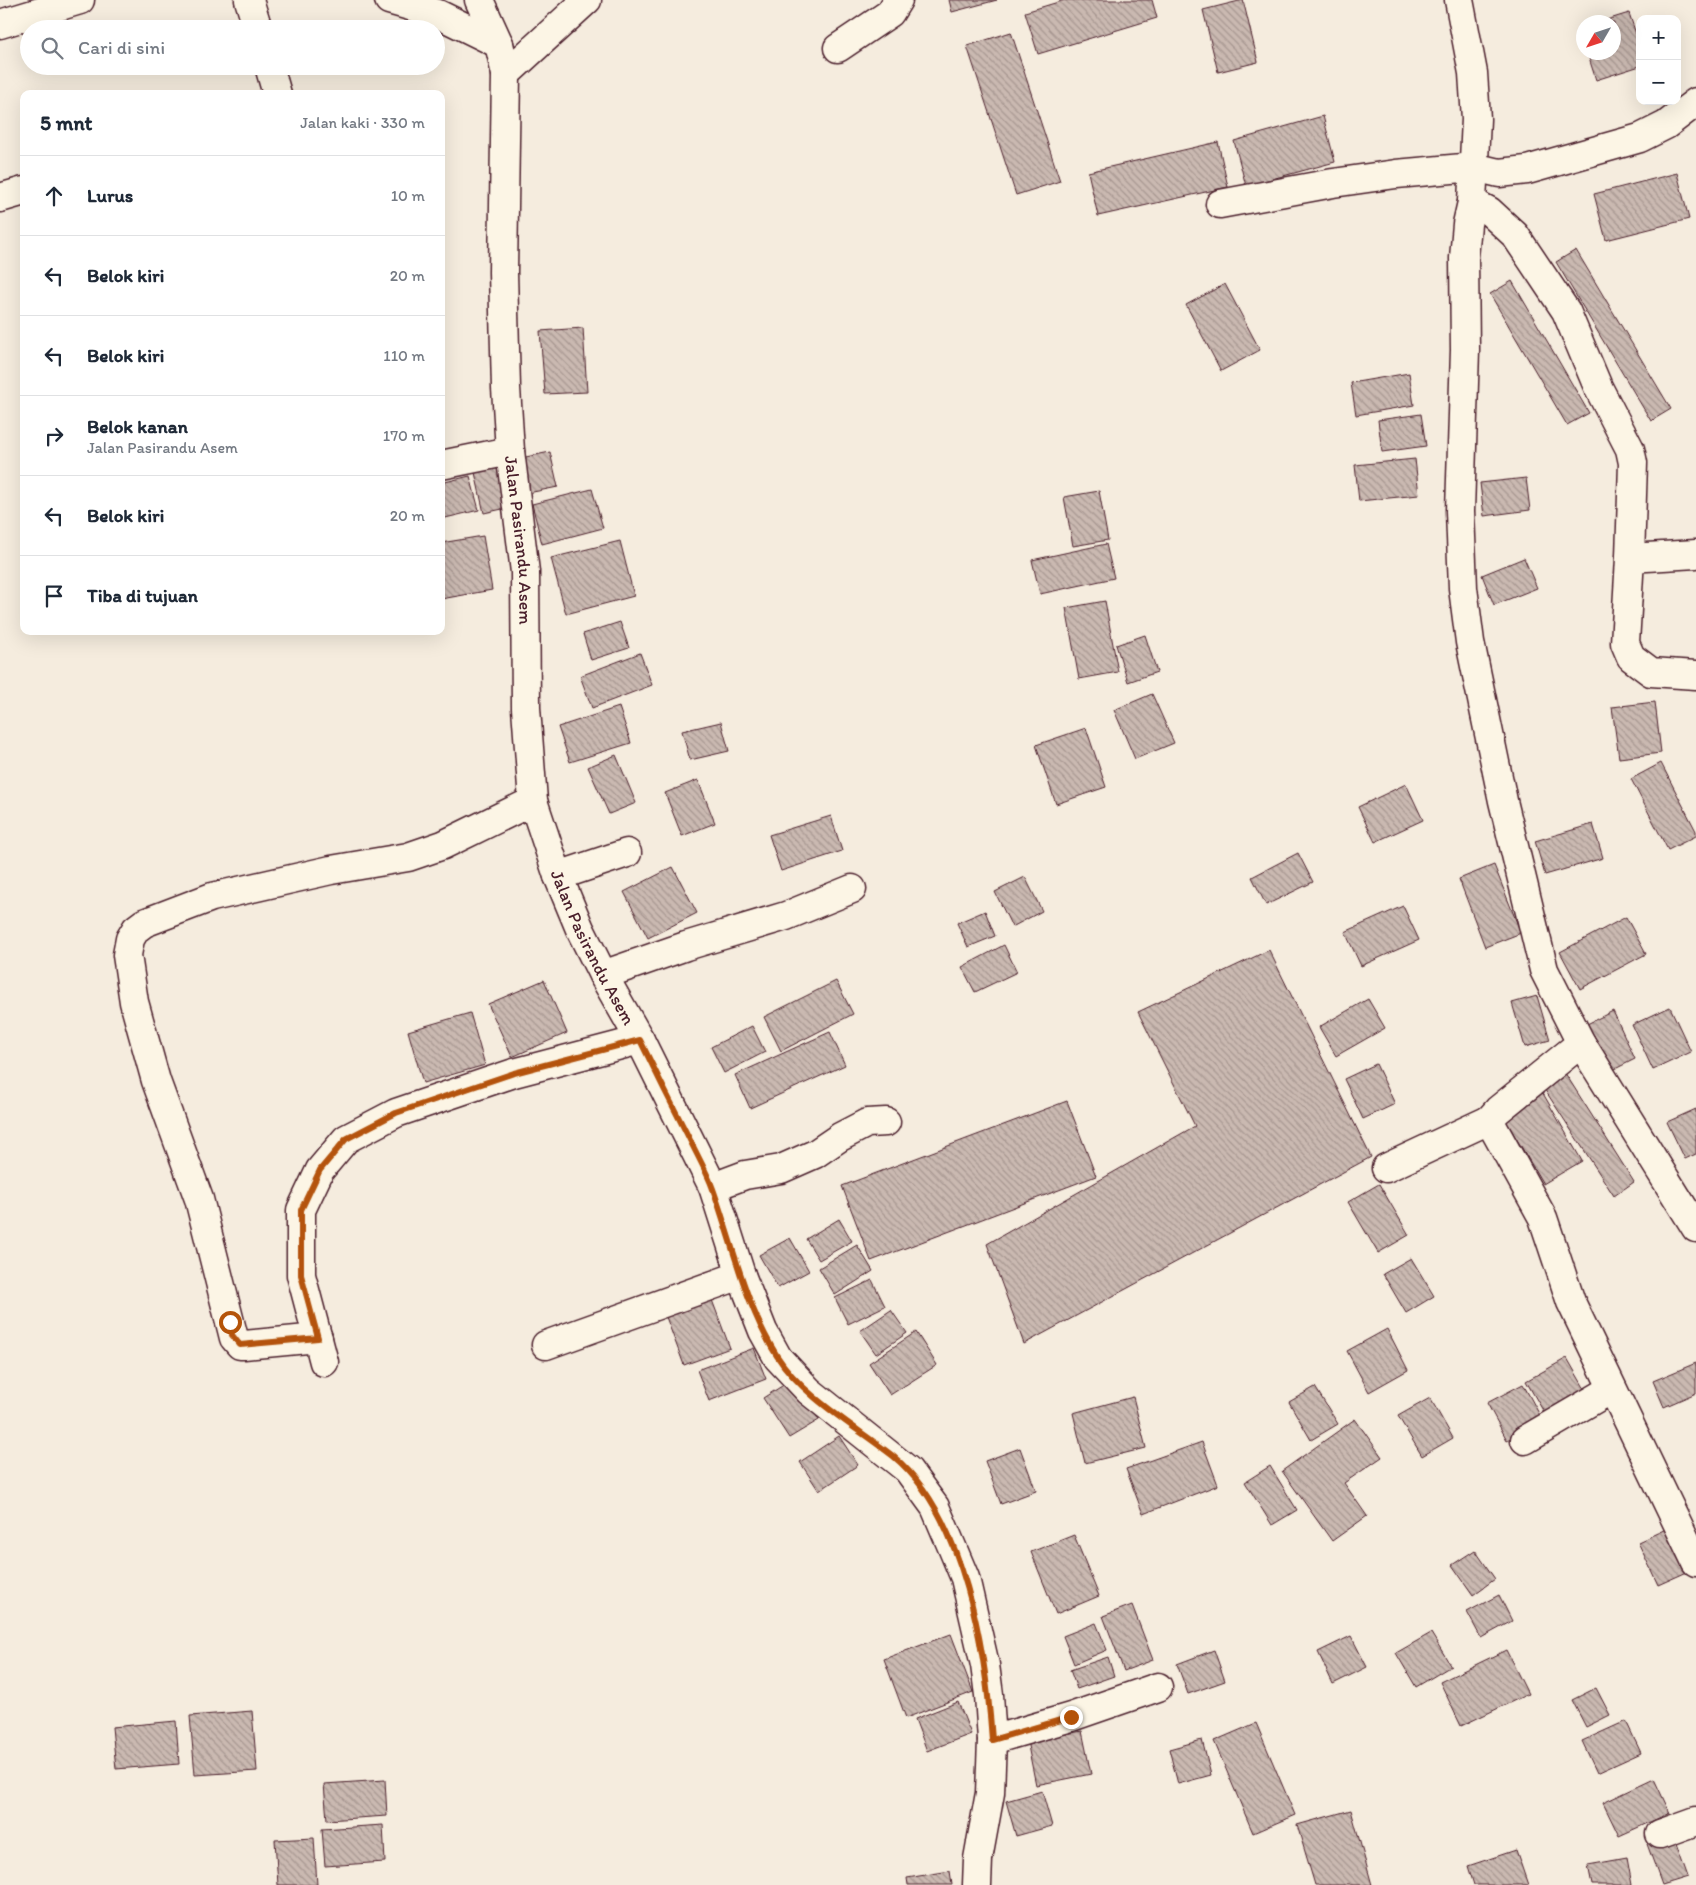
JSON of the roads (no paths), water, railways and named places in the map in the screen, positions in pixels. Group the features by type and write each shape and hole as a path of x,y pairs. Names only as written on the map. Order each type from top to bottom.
{"street":[{"path":"0,24 37,6 80,0"},
{"path":"249,0 255,20"},
{"path":"389,0 435,7 498,44"},
{"name":"Jalan Pasirandu Asem","path":"479,0 498,44 506,74 504,272 510,451 525,572 526,708 533,801 558,876 603,975 640,1040 713,1187 740,1275 763,1331 778,1358 809,1391 908,1470 935,1507 965,1578 985,1665 992,1740 990,1793 979,1852 977,1885"},
{"path":"506,74 587,0"},
{"path":"838,48 890,13 898,0"},
{"path":"1459,0 1473,73 1476,119 1472,202 1467,224 1464,258 1465,350 1460,511 1463,588 1470,642 1503,801 1544,970 1580,1043 1692,1212"},
{"path":"272,75 276,90"},
{"path":"1220,204 1332,183 1474,167 1499,173 1527,170 1640,138 1666,126 1696,102"},
{"path":"0,198 20,192"},
{"path":"1472,202 1489,210 1515,235 1566,311 1598,387 1630,450 1633,463 1625,644 1631,657 1651,672 1696,675"},
{"path":"445,464 510,451"},
{"path":"1630,558 1696,554"},
{"path":"533,801 443,845 408,857 331,870 212,897 144,923 136,929 130,940 127,955 134,1002 156,1081 199,1198 234,1338 240,1345 244,1346 321,1350 301,1275 301,1210 320,1170 346,1139 396,1113 514,1073 640,1040"},
{"path":"558,876 627,853"},
{"path":"603,975 686,946 786,916 852,889"},
{"path":"1386,1168 1489,1120 1498,1110 1580,1043"},
{"path":"1489,1120 1544,1218 1571,1302 1696,1562"},
{"path":"713,1187 745,1175 781,1169 815,1154 840,1137 867,1123 886,1122"},
{"path":"546,1345 740,1275"},
{"path":"1525,1440 1612,1389"},
{"path":"992,1740 1071,1717 1158,1687"},
{"path":"1660,1834 1696,1821"}]}
